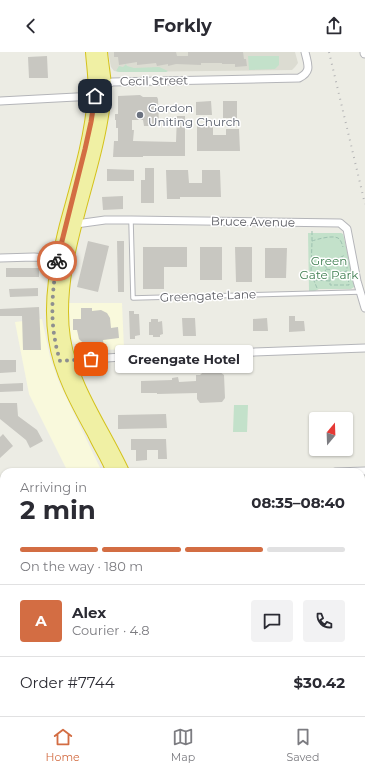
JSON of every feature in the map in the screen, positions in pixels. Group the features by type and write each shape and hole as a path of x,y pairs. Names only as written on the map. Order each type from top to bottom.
{"highway":[{"path":"92,52 95,96 85,149 58,258 54,281 53,318 55,339 65,361 121,468"},
{"path":"101,52 105,86 103,109 88,181 76,224 64,282 63,304 65,361 75,397 111,468"}],"street":[{"name":"Cecil Street","path":"95,96 105,86 114,82 298,78 304,75 309,68 305,52"},
{"path":"0,101 95,96"},
{"name":"Bruce Avenue","path":"76,224 105,220 340,223 347,229 360,292 365,308"},
{"path":"0,258 58,258"},
{"path":"65,361 365,348"}],"lane":[{"name":"Greengate Lane","path":"131,220 133,298 360,292"}],"path":[{"path":"313,223 312,276 318,290"},
{"path":"312,241 323,238 338,238 346,259"},
{"path":"312,266 326,265 345,255"},
{"path":"326,269 330,269 334,272 347,271 347,264"},
{"path":"314,280 324,274 326,265"},
{"path":"330,276 348,277 349,285 330,285 330,281 330,276"},
{"path":"314,280 330,281"}],"shaded area":[{"path":"108,52 295,52 298,63 292,70 119,72 114,71 111,67"},
{"path":"69,303 122,303 124,349 88,351 76,346 70,335"},
{"path":"42,319 50,357 59,382 100,468 66,468 29,394 15,322"}],"green space":[{"path":"248,56 279,56 279,65 275,69 249,70"},
{"path":"126,64 127,66 134,68 159,67 168,71 116,71 119,66 123,67"},
{"name":"Green Gate Park","path":"308,233 343,234 355,284 354,287 351,289 319,289 309,291"},
{"path":"234,405 248,405 247,432 233,432"}],"building":[{"path":"114,52 176,52 177,56 188,56 188,52 243,52 247,66 235,67 235,64 201,63 201,65 176,64 168,66 168,64 157,66 156,63 137,65 137,62 119,65 118,57 114,57"},
{"path":"47,56 48,78 29,78 28,57"},
{"path":"140,95 143,97 157,97 159,126 144,126 143,120 132,120 132,130 134,130 133,141 176,142 177,116 185,116 185,156 113,157 114,141 118,141 118,128 116,128 115,114 118,114 118,96"},
{"path":"211,101 212,115 196,115 196,102"},
{"path":"223,101 237,101 237,118 223,118"},
{"path":"197,126 213,126 213,135 226,135 226,129 239,129 240,151 197,151"},
{"path":"145,168 154,168 154,203 141,203 141,180 145,180"},
{"path":"107,169 134,170 134,181 107,181"},
{"path":"166,170 188,170 189,183 202,183 202,170 220,170 221,197 180,197 180,199 167,199"},
{"path":"123,196 123,209 103,210 102,197"},
{"path":"88,241 109,246 98,292 77,287"},
{"path":"117,241 124,241 124,292 118,292"},
{"path":"143,247 187,247 187,267 164,267 164,289 143,289"},
{"path":"200,247 222,247 222,280 200,280"},
{"path":"235,247 252,247 252,282 236,282"},
{"path":"265,248 287,248 286,278 265,278"},
{"path":"6,268 39,268 39,277 6,277"},
{"path":"38,288 38,296 10,297 9,289"},
{"path":"39,307 41,350 23,350 22,316 0,316 0,309"},
{"path":"81,308 92,308 92,311 101,310 107,313 110,318 111,328 118,327 119,338 103,340 104,348 93,349 92,345 81,341 77,330 73,330 73,319 81,319"},
{"path":"129,311 134,311 134,314 139,314 140,335 135,336 135,339 130,339"},
{"path":"289,316 295,316 295,321 304,321 305,331 289,332"},
{"path":"182,318 195,318 196,336 183,336"},
{"path":"267,318 268,331 253,331 253,319"},
{"path":"151,319 158,319 158,322 162,321 163,334 160,335 160,337 153,337 153,335 149,335 149,322 151,322"},
{"path":"0,360 16,360 16,372 0,373"},
{"path":"203,372 220,372 224,375 225,398 222,402 200,403 197,399 197,393 141,393 141,381 172,380 172,378 178,377 179,382 196,381 196,375 200,375"},
{"path":"23,383 23,391 0,392 0,384"},
{"path":"0,403 17,403 18,416 37,430 43,441 30,448 26,440 0,419"},
{"path":"166,414 167,428 118,429 118,415"},
{"path":"3,434 13,446 0,458 0,437"},
{"path":"131,439 166,439 167,459 158,459 158,450 147,450 147,460 136,461 136,450 131,450"}],"railway":[{"path":"329,52 365,204"}],"way so far":[{"path":"57,261 54,281 53,318 55,339 60,361 91,359"}],"place":[{"name":"Gordon Uniting Church","path":"140,115"},
{"name":"Greengate Hotel","path":"91,359"}],"route":[{"path":"57,261 85,149 95,96"}]}
